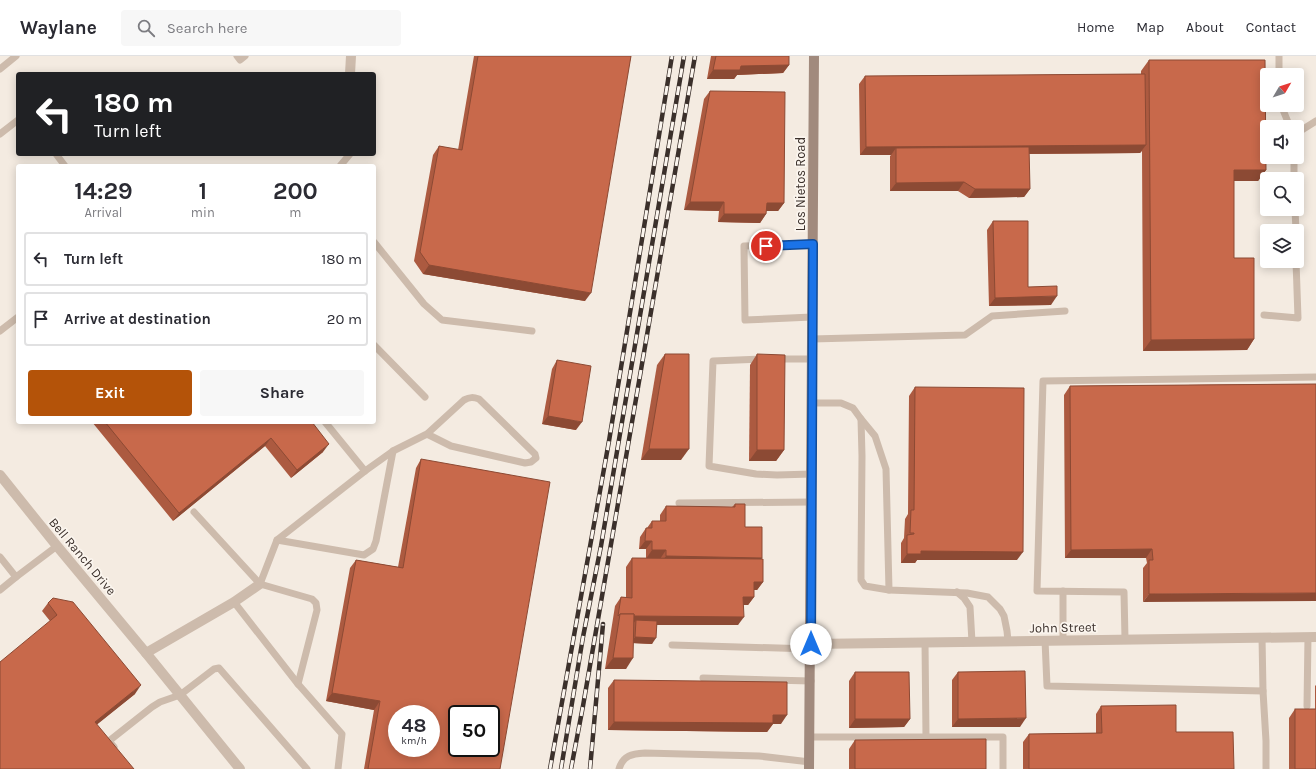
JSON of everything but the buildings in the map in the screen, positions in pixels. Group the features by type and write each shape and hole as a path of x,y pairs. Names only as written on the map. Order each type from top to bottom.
{"main road":[{"name":"Los Nietos Road","path":"810,765 814,56"}],"street":[{"path":"350,72 351,56"},
{"name":"Bell Ranch Drive","path":"0,475 240,769"},
{"path":"146,652 234,602 260,584"},
{"name":"John Street","path":"811,646 925,642 1312,637"}],"lane":[{"path":"0,69 16,56"},
{"path":"237,56 240,60 245,56"},
{"path":"1279,56 1279,68"},
{"path":"1304,129 1316,121"},
{"path":"0,134 16,122"},
{"path":"342,164 348,156"},
{"path":"376,244 424,304 442,320 532,332"},
{"path":"812,317 745,320 744,246 813,244"},
{"path":"1264,315 1298,318 1296,268"},
{"path":"812,339 965,335 992,316 1065,311"},
{"path":"0,331 16,319"},
{"path":"376,347 425,398"},
{"path":"812,358 713,361 709,466 763,474 812,474"},
{"path":"1125,639 1124,592 1037,591 1043,381 1316,377"},
{"path":"260,584 277,540 364,470 393,451 427,434 464,400 474,397 479,399 535,454 536,458 532,462 526,463 451,446 427,434"},
{"path":"812,403 841,403 852,408 875,436 886,469 889,590"},
{"path":"861,419 861,580 865,586 889,590 957,592 988,597 1000,609 1004,616 1008,641"},
{"path":"327,424 364,470"},
{"path":"277,540 364,555 372,549 376,541 393,451"},
{"path":"679,503 812,502"},
{"path":"194,512 260,584 312,599 316,603 318,610 298,684"},
{"path":"0,590 57,546"},
{"path":"0,557 16,577"},
{"path":"1063,591 1063,640"},
{"path":"957,592 964,598 970,607 972,642"},
{"path":"234,602 298,684 342,734 338,769"},
{"path":"1307,706 1312,637"},
{"path":"1262,638 1266,769"},
{"path":"1045,640 1047,686 1263,690"},
{"path":"925,642 926,737"},
{"path":"672,645 811,646"},
{"path":"118,752 109,741 152,707 160,702 180,695 214,669 219,668 307,769"},
{"path":"703,678 811,681"},
{"path":"810,737 1003,737 1003,769"},
{"path":"619,769 621,762 626,758 645,753 759,756 810,765"}],"railway":[{"path":"550,769 609,441 672,56"},
{"path":"561,769 583,637 601,546 684,56"},
{"path":"571,769 695,56"},
{"path":"590,769 603,624"}],"route":[{"path":"766,246 813,244 811,644"}]}
